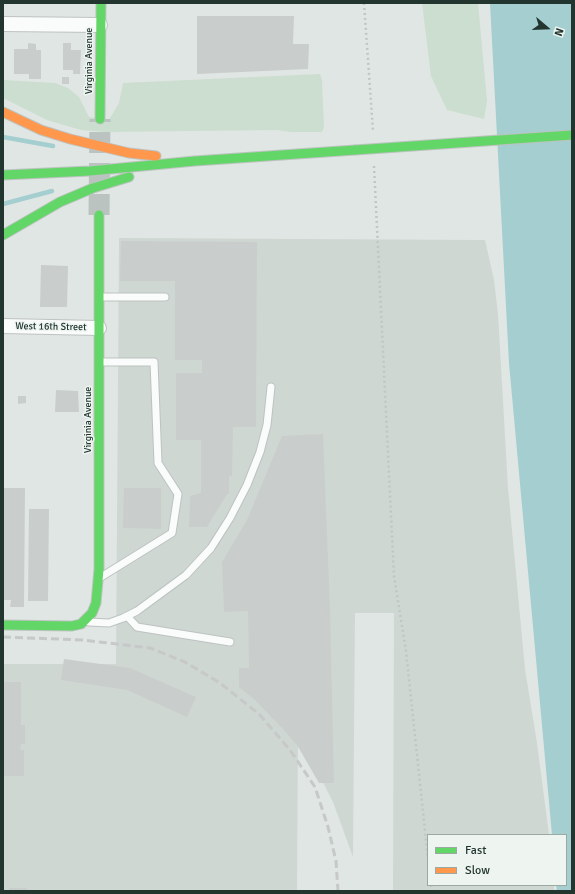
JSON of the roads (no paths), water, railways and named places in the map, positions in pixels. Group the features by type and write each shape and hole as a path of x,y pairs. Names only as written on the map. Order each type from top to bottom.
{"main road":[{"name":"Virginia Avenue","path":"100,119 101,3"},
{"path":"3,112 41,130 83,142 129,153 195,161"},
{"path":"3,175 90,171 195,161 572,135"},
{"path":"96,160 195,161"},
{"path":"3,235 60,202 93,188 195,161"},
{"name":"Virginia Avenue","path":"85,621 92,613 96,603 98,579 99,215"},
{"path":"3,625 72,626 85,621"}],"street":[{"path":"3,24 100,25"},
{"name":"West 16th Street","path":"3,326 99,328"}],"lane":[{"path":"99,297 165,297"},
{"path":"98,579 172,533 178,494 158,464 154,362 99,362"},
{"path":"85,621 110,623 127,616 186,575 210,548 230,518 247,485 260,452 267,425 271,387"},
{"path":"127,616 137,627 230,642"}],"water":[{"path":"490,3 572,3 572,891 557,891 556,886 567,886 567,834 552,834 509,363"}],"waterway":[{"path":"3,137 53,146"},
{"path":"3,204 52,191"}],"tunnel":[{"path":"99,215 100,119"}],"railway":[{"path":"3,637 83,640 150,648 185,662 220,683 259,714 290,750 315,787 328,827 336,861 338,891"}]}
